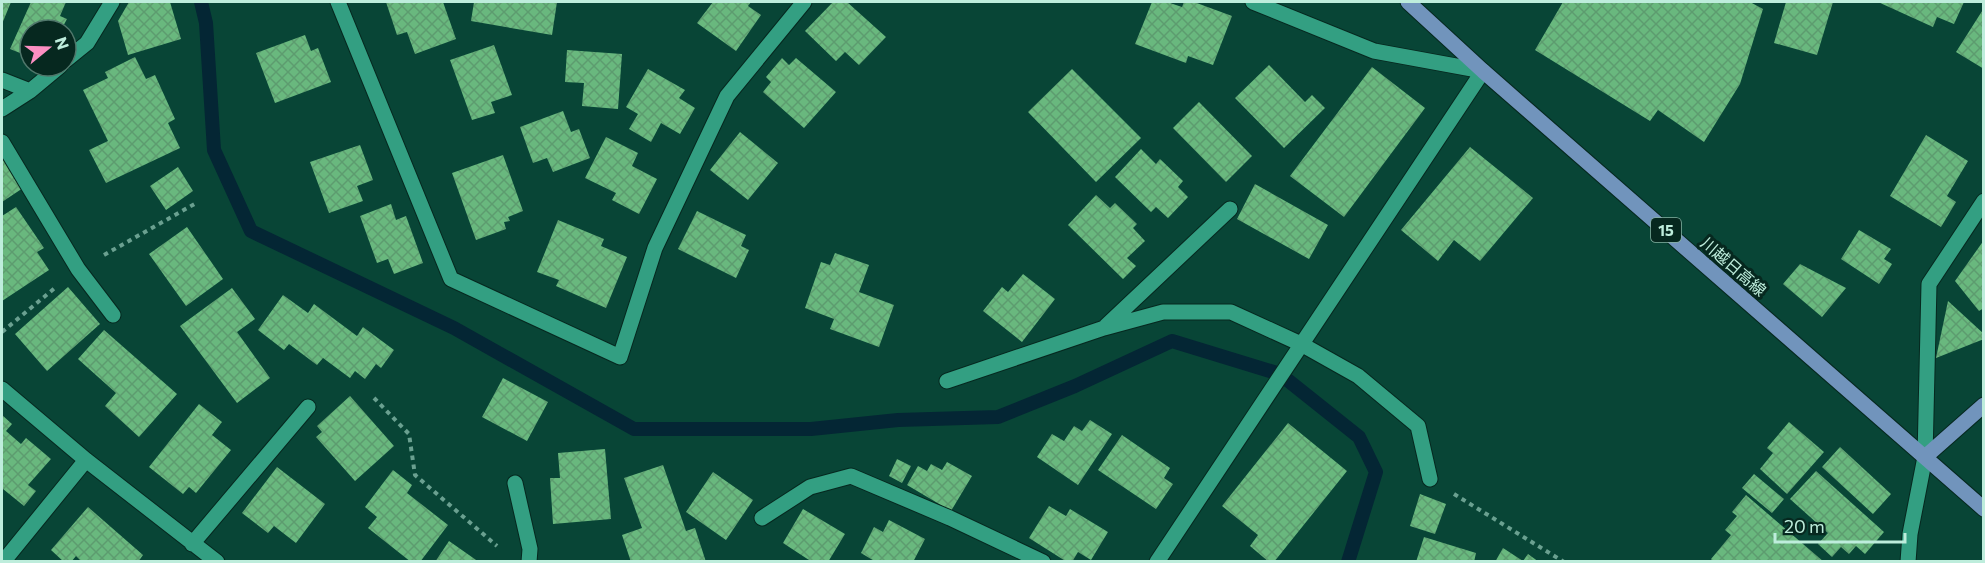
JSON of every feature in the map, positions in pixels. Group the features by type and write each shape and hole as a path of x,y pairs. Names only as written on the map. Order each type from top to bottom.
{"main road":[{"name":"川越日高線","path":"1408,2 1983,509"},
{"path":"1925,457 1983,405"}],"street":[{"path":"78,50 87,43 112,2"},
{"path":"338,2 451,279 620,357 655,248 727,96 804,2"},
{"path":"1157,561 1484,71 1374,51 1253,2"},
{"path":"2,109 46,78"},
{"path":"2,80 30,91"},
{"path":"2,142 78,269 113,315"},
{"path":"1908,561 1910,534 1925,457 1929,284 1983,201"},
{"path":"1104,328 1230,209"},
{"path":"947,381 1104,328 1163,312 1231,312 1358,376 1418,426 1430,479"},
{"path":"2,389 86,460 192,544 217,561"},
{"path":"192,544 308,407"},
{"path":"3,561 86,460"},
{"path":"762,518 810,487 851,476 1043,561"},
{"path":"515,483 530,549 530,561"}],"path":[{"path":"374,398 409,434 415,476 499,548"},
{"path":"1430,479 1564,561"}],"building":[{"path":"2,2 11,2 2,24"},
{"path":"31,2 66,2 60,16 65,18 24,18"},
{"path":"129,2 170,2 181,39 128,55 118,21"},
{"path":"386,2 443,2 456,39 415,54 407,32 397,35"},
{"path":"474,2 557,2 552,35 471,21"},
{"path":"713,2 751,2 748,6 761,15 736,51 697,23"},
{"path":"833,2 847,2 886,37 859,65 845,52 836,61 805,31"},
{"path":"1152,2 1167,2 1182,7 1184,2 1194,2 1232,16 1213,65 1188,56 1186,63 1135,44"},
{"path":"1563,2 1750,2 1763,9 1740,84 1704,142 1658,110 1650,121 1535,50"},
{"path":"1786,2 1833,2 1817,55 1774,43"},
{"path":"1878,2 1964,2 1954,24 1937,17 1933,27"},
{"path":"1984,8 1984,69 1956,52"},
{"path":"18,31 18,52 10,49"},
{"path":"305,35 311,51 318,48 331,82 275,103 256,53"},
{"path":"494,45 512,95 491,102 495,113 472,120 450,60"},
{"path":"567,50 622,54 618,109 582,106 584,83 565,82"},
{"path":"135,57 146,79 155,75 175,119 168,123 180,148 106,183 89,150 108,141 83,90 108,78 105,72"},
{"path":"782,58 789,65 796,58 836,92 804,128 763,92 771,82 766,77"},
{"path":"1269,65 1305,102 1312,95 1325,108 1284,148 1235,98"},
{"path":"1372,67 1425,108 1344,217 1290,176"},
{"path":"648,69 685,90 679,98 695,108 680,134 661,123 651,142 629,129 638,114 626,107"},
{"path":"1072,69 1141,138 1096,182 1028,112"},
{"path":"1199,102 1252,156 1226,182 1173,128"},
{"path":"563,111 571,132 579,129 590,158 553,172 547,158 533,163 520,127"},
{"path":"740,132 778,163 748,200 710,170"},
{"path":"1926,135 1968,161 1947,196 1956,202 1941,227 1890,196"},
{"path":"606,137 638,153 632,166 657,179 639,214 612,200 616,193 585,178"},
{"path":"360,145 373,180 357,186 363,201 329,213 310,162"},
{"path":"1470,147 1533,198 1480,261 1454,240 1438,261 1401,230"},
{"path":"1141,149 1156,164 1160,159 1183,181 1178,187 1188,197 1168,218 1156,207 1151,212 1115,177"},
{"path":"2,155 23,188 2,202"},
{"path":"503,155 523,211 508,217 510,221 504,222 506,229 476,240 452,173"},
{"path":"178,167 193,191 166,210 150,186"},
{"path":"1255,184 1328,225 1309,259 1237,219"},
{"path":"1096,195 1110,208 1115,203 1137,224 1133,228 1145,241 1127,258 1136,266 1123,279 1068,225"},
{"path":"391,204 396,220 406,216 423,263 394,274 388,259 377,263 360,216"},
{"path":"16,207 44,248 37,252 49,270 2,301 2,216"},
{"path":"697,211 746,235 741,246 749,250 736,278 678,249"},
{"path":"558,220 604,239 601,246 627,257 606,308 556,286 559,280 537,272"},
{"path":"187,227 223,279 186,306 149,254"},
{"path":"1859,230 1891,249 1884,259 1892,264 1879,284 1841,259"},
{"path":"1984,240 1984,308 1979,311 1955,281"},
{"path":"835,253 869,265 859,292 894,305 879,347 830,329 834,319 805,308 821,262 830,265"},
{"path":"1800,264 1846,288 1822,317 1783,284"},
{"path":"1023,274 1055,299 1022,342 983,311 1002,287 1008,292"},
{"path":"68,287 100,324 47,371 15,334"},
{"path":"232,288 255,319 237,332 270,378 237,403 180,326"},
{"path":"283,295 308,313 314,304 357,336 363,327 394,350 381,368 376,364 365,379 355,371 350,378 323,358 317,365 289,344 284,350 258,330"},
{"path":"1948,301 1984,334 1984,339 1936,358"},
{"path":"104,330 177,394 139,437 105,406 116,393 78,359"},
{"path":"503,378 548,402 527,441 482,417"},
{"path":"350,396 394,446 355,481 316,437 322,432 317,426"},
{"path":"199,404 222,422 212,435 231,450 196,493 189,487 183,494 149,467"},
{"path":"2,415 12,424 6,431 21,444 26,438 51,459 28,485 36,491 24,506 2,490"},
{"path":"1090,420 1112,434 1078,485 1037,457 1052,434 1064,441 1074,426 1082,431"},
{"path":"1789,422 1824,452 1787,494 1760,469 1773,453 1767,448"},
{"path":"1288,423 1347,471 1274,562 1269,562 1250,546 1258,535 1222,506"},
{"path":"1122,435 1170,468 1164,478 1173,484 1156,509 1098,470"},
{"path":"1840,447 1891,494 1873,514 1822,467"},
{"path":"605,449 611,519 553,524 550,478 560,478 558,453"},
{"path":"897,459 911,466 902,483 889,476"},
{"path":"947,462 972,476 951,511 907,485 918,466 927,471 931,464 942,470"},
{"path":"663,465 686,531 695,528 706,562 631,562 622,535 642,528 624,478"},
{"path":"277,467 325,504 296,543 274,526 268,533 242,513"},
{"path":"393,470 412,485 407,493 448,525 420,562 411,562 368,528 377,517 365,507"},
{"path":"1816,471 1884,532 1865,554 1856,546 1849,554 1841,547 1832,557 1818,544 1828,533 1790,499"},
{"path":"713,472 753,500 726,540 686,512"},
{"path":"1754,474 1784,499 1772,513 1742,488"},
{"path":"1420,494 1446,504 1435,534 1410,526"},
{"path":"1746,495 1824,562 1713,562 1711,559 1731,535 1725,530 1737,516 1732,512"},
{"path":"1049,506 1066,516 1070,509 1108,532 1091,560 1078,552 1072,562 1067,562 1029,538"},
{"path":"88,507 143,555 138,562 82,562 76,556 71,562 64,562 51,550"},
{"path":"803,509 845,534 828,562 812,562 783,543"},
{"path":"889,520 925,539 913,562 876,562 861,553 874,527 883,532"},
{"path":"1424,537 1476,553 1474,562 1416,562"},
{"path":"449,541 479,562 435,562"},
{"path":"1503,548 1523,561 1528,554 1539,562 1495,562"}],"waterway":[{"path":"201,2 206,23 214,150 251,231 454,328 634,429 811,429 898,420 998,417 1075,386 1172,341 1280,374 1359,437 1376,472 1348,562"}]}
